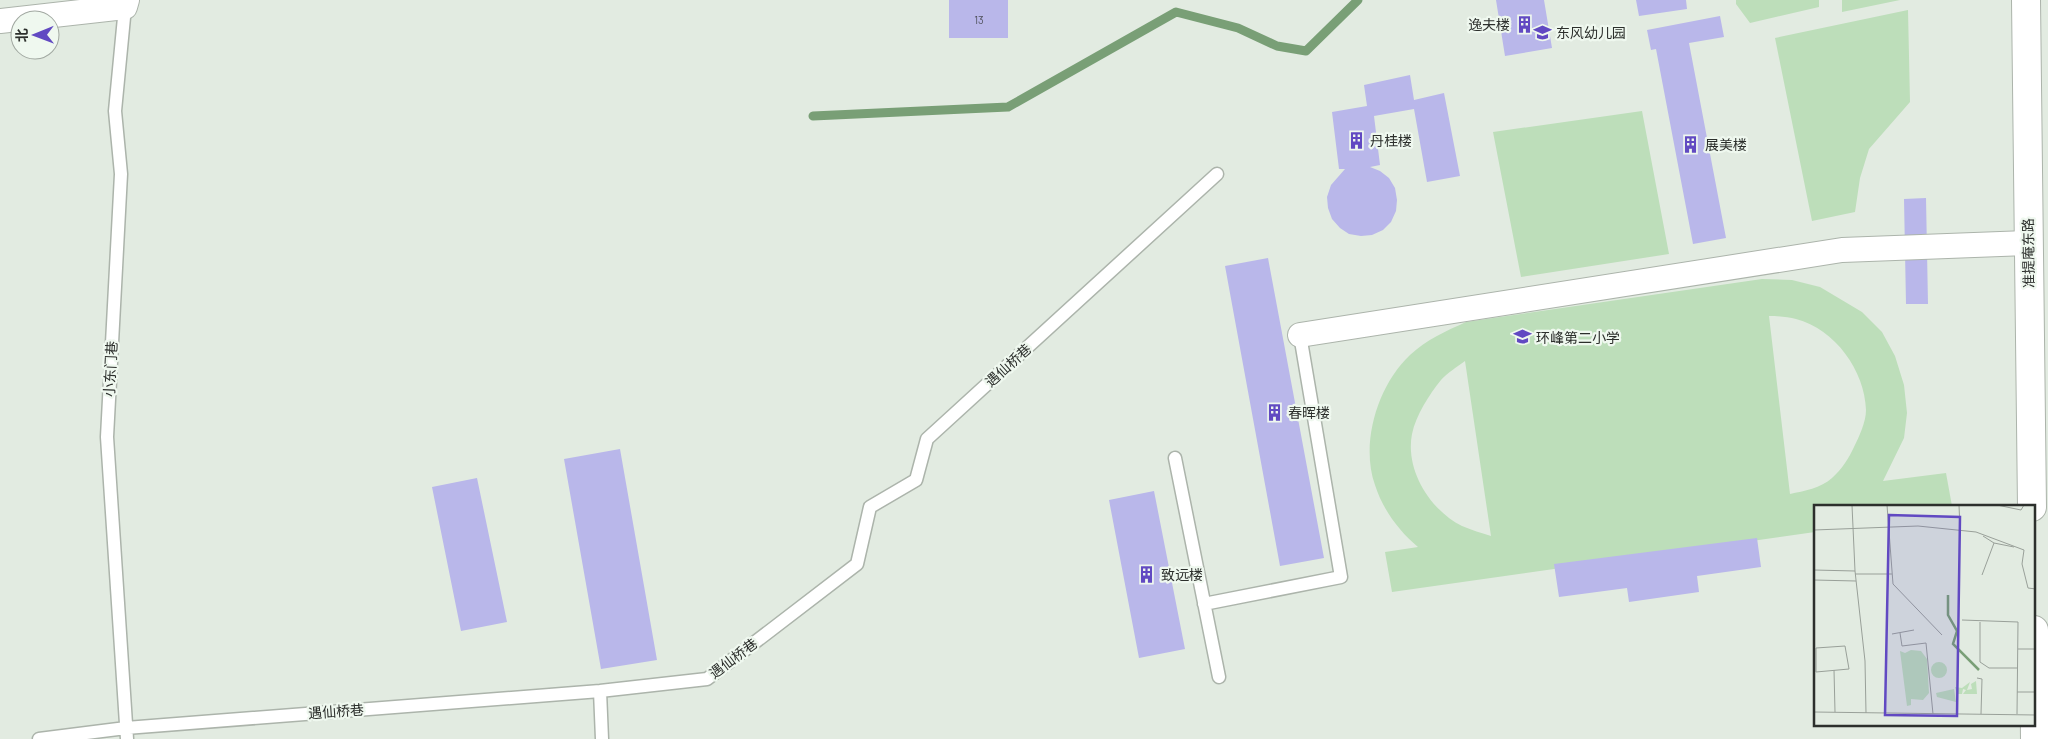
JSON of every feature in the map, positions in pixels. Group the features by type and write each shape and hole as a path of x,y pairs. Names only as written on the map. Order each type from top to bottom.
{"main road":[{"name":"准提庵东路","path":"2026,0 2032,505"},
{"path":"2035,726 2035,739"}],"street":[{"path":"0,21 126,3"},
{"path":"1300,335 1842,250 2028,242"}],"lane":[{"name":"小东门巷","path":"126,3 115,110 121,174 107,437 126,733"},
{"name":"遇仙桥巷","path":"39,739 600,691 706,679 857,564 870,507 916,480 926,439 1217,174"},
{"path":"1204,604 1341,578 1300,335"},
{"path":"1175,458 1219,677"},
{"path":"600,691 602,739"}],"green space":[{"path":"1736,0 1819,0 1819,7 1750,23 1736,4"},
{"path":"1842,0 1900,0 1842,12"},
{"path":"1908,10 1910,102 1869,149 1860,178 1855,212 1812,221 1775,38"},
{"path":"1642,111 1669,254 1521,277 1493,132"},
{"path":"1762,279 1792,280 1820,287 1862,312 1882,332 1895,356 1904,385 1907,413 1904,438 1883,481 1946,473 1952,505 1814,505 1814,532 1392,592 1385,552 1418,547 1392,519 1378,494 1371,469 1371,433 1381,398 1399,367 1416,350 1444,332 1466,322","holes":["1769,316 1783,317 1810,324 1835,342 1854,367 1864,395 1866,410 1860,434 1842,467 1832,478 1823,484 1812,489 1790,494","1465,361 1491,536 1462,526 1440,510 1422,488 1412,461 1412,434 1420,413 1441,380"]}],"building":[{"path":"949,0 1008,0 1008,38 949,38"},
{"name":"逸夫楼","path":"1496,0 1544,0 1552,48 1505,56"},
{"path":"1636,0 1686,0 1687,9 1639,16"},
{"name":"展美楼","path":"1720,16 1724,37 1689,43 1726,238 1693,244 1656,49 1651,50 1647,30"},
{"name":"丹桂楼","path":"1410,75 1414,100 1444,93 1460,176 1427,182 1414,109 1374,116 1380,165 1370,167 1380,171 1389,178 1395,188 1396,211 1391,222 1383,230 1372,235 1349,234 1332,219 1328,208 1327,197 1331,185 1345,169 1339,169 1332,112 1367,106 1364,85"},
{"path":"1926,198 1928,304 1906,304 1904,199"},
{"name":"春晖楼","path":"1268,258 1324,558 1280,566 1225,266"},
{"path":"620,449 657,660 601,669 564,459"},
{"path":"477,478 507,622 461,631 432,487"},
{"name":"致远楼","path":"1154,491 1185,649 1139,658 1109,500"},
{"path":"1757,538 1761,567 1697,576 1699,592 1629,602 1627,588 1559,597 1554,564"}],"waterway":[{"path":"813,116 1008,107 1176,12 1238,28 1277,46 1306,51 1358,0"}],"place":[{"name":"逸夫楼","path":"1524,24"},
{"name":"东风幼儿园","path":"1542,32"},
{"name":"丹桂楼","path":"1356,140"},
{"name":"展美楼","path":"1691,144"},
{"name":"环峰第二小学","path":"1522,337"},
{"name":"春晖楼","path":"1274,412"},
{"name":"致远楼","path":"1147,574"}]}
